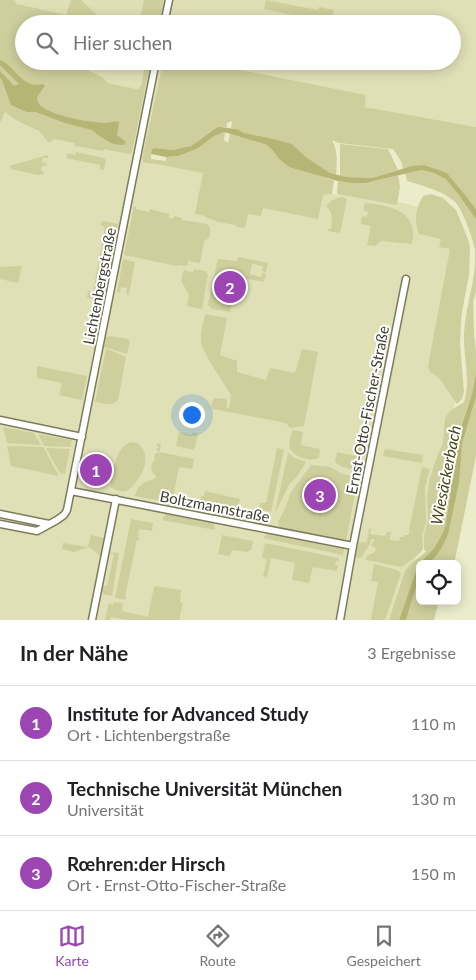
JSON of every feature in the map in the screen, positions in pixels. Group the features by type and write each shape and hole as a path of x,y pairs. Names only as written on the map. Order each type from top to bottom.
{"street":[{"path":"166,15 169,0"},
{"name":"Lichtenbergstraße","path":"49,524 58,520 67,510 154,70"},
{"name":"Ernst-Otto-Fischer-Straße","path":"340,620 406,279"},
{"path":"0,420 82,437"},
{"name":"Boltzmannstraße","path":"71,491 354,546"},
{"path":"92,620 116,499"},
{"path":"0,514 49,524"},
{"path":"0,524 37,531 49,524"}],"shaded area":[{"path":"0,0 476,0 476,127 365,107 366,95 241,70 461,70 461,15 15,15 15,70 161,70 143,157 323,195 356,196 404,203 428,210 465,248 449,380 459,383 427,540 409,569 393,620 0,620"},
{"path":"0,0 14,0 17,4 66,15 15,15 15,70 88,70 102,77 108,83 138,89 141,86 144,70 149,70 132,152 130,154 75,146 75,143 54,139 49,143 39,131 16,120 5,112 0,123"},
{"path":"71,0 81,0 98,15 66,15"},
{"path":"144,0 164,0 161,15 141,15"},
{"path":"266,0 318,10 319,7 334,10 333,15 293,15 264,9"},
{"path":"0,60 29,83 43,84 45,86 37,97 39,103 44,108 61,115 82,120 101,123 119,122 117,135 126,142 124,145 113,144 92,130 65,123 36,112 27,112 11,105 0,77 0,71 14,86 19,84 0,65"},
{"path":"161,70 241,70 366,95 365,107 476,127 476,209 447,173 424,165 403,169 401,161 393,149 339,143 332,140 336,152 336,175 306,157 292,144 244,133 231,128 232,121 227,123 227,128 224,127 202,138 191,146 172,150 156,148 151,152 151,159 166,161 166,157 178,156 225,132 224,140 228,143 230,134 267,145 278,158 334,180 332,194 323,195 318,219 263,208 261,216 248,214 245,228 237,227 236,225 218,222 195,214 203,173 151,164 143,162 142,159"},
{"path":"218,127 237,129 244,133 292,144 306,157 330,173 346,177 372,178 412,166 424,165 436,169 447,173 462,191 476,209 476,219 446,179 434,173 421,170 365,183 338,181 289,167 267,145 224,132 214,136 198,148 178,156 166,157 151,154 152,149 156,148 172,150 191,146"},
{"path":"340,144 388,149 398,170 372,178 340,176"},
{"path":"76,152 104,158 106,160 104,170 100,169 100,165 66,158 68,153 75,155"},
{"path":"48,155 48,158 43,158 42,162 47,163 46,166 42,166 41,171 45,172 43,174 38,175 11,169 9,166"},
{"path":"421,170 446,178 475,216 476,292 473,301 476,373 472,394 456,440 452,459 450,496 445,528 434,548 423,560 416,560 416,571 399,620 389,620 405,571 412,563 427,551 424,550 424,536 428,519 427,498 429,482 443,443 445,418 450,411 464,402 466,394 467,377 464,334 474,271 475,251 470,233 458,205 438,191 407,181 405,173"},
{"path":"398,175 400,187 397,205 337,194 338,181 376,181"},
{"path":"431,194 443,198 456,210 470,247 469,275 462,312 460,343 464,392 462,399 457,404 439,378 430,372 428,366 450,249 439,247 441,239 419,234 416,224 418,205 423,196"},
{"path":"342,197 347,199 340,233 328,231 328,229 331,229 332,217 326,206 332,200"},
{"path":"365,203 388,207 402,213 411,224 413,233 412,244 381,241 375,246 367,245 371,226 361,224 362,216 367,217 368,212 363,210"},
{"path":"134,206 136,209 149,212 150,209 169,214 169,218 173,219 174,216 182,218 182,220 207,224 210,234 209,238 204,241 200,263 188,261 187,266 177,266 124,255"},
{"path":"103,221 118,224 103,300 87,298 88,291 93,292 105,227 100,225"},
{"path":"239,257 268,263 266,272 262,271 263,266 252,264 250,274 261,277 262,273 266,273 264,282 237,277 230,312 212,309 208,305 218,259 236,261"},
{"path":"123,259 135,262 129,295 126,294 127,288 121,287 120,293 117,292"},
{"path":"22,266 18,283 0,279 0,267"},
{"path":"194,269 205,271 208,274 202,309 187,306 189,295 181,281 184,270 193,273"},
{"path":"205,314 227,318 220,355 237,361 237,372 266,380 270,368 295,373 302,349 318,352 304,426 290,428 286,423 213,409 211,406 214,398 227,399 227,408 229,409 231,395 210,361 201,342"},
{"path":"106,337 128,339 130,342 127,354 104,347"},
{"path":"106,349 126,357 118,400 110,404 95,402"},
{"path":"37,366 87,376 82,400 59,395 62,383 37,378"},
{"path":"476,373 476,397 462,444 459,482 448,535 432,560 423,560 434,548 445,528 454,448 472,394"},
{"path":"476,397 476,456 455,560 432,560 448,535 462,444"},
{"path":"3,427 34,433 41,445 7,443"},
{"path":"294,430 303,432 301,445 320,449 319,458 303,458 292,451 289,442"},
{"path":"179,432 192,435 193,432 198,434 194,450 176,446"},
{"path":"38,434 72,440 70,447 44,446"},
{"path":"131,442 138,443 142,448 145,458 144,468 133,485 127,490 120,491 110,487 114,468 121,449"},
{"path":"358,442 365,444 359,471 342,467 335,462 337,452 355,456"},
{"path":"157,443 161,444 158,459 160,452 194,459 192,469 179,467 172,503 135,496 140,486 156,478 151,468 152,463 156,459 154,458 155,454 158,453 156,450 159,447"},
{"path":"7,446 43,447 59,476 11,466"},
{"path":"46,448 70,449 65,474 60,473"},
{"path":"277,448 284,450 271,512 259,509 260,503 266,503"},
{"path":"385,449 423,455 422,463 383,456"},
{"path":"288,453 306,462 289,485 275,513"},
{"path":"311,465 330,467 342,474 358,477 346,541 280,528 278,522 291,492"},
{"path":"422,467 430,469 425,487 426,522 422,536 423,549 402,567 366,560 367,556 375,552 376,548 371,546 376,540 371,539 361,558 355,557 358,543 367,542 369,528 371,529 370,534 385,536 387,532 391,532 390,540 399,541 400,537 408,535"},
{"path":"205,491 240,499 236,517 235,513 229,512 228,515 199,509 201,496 204,496"},
{"path":"166,513 213,521 215,530 162,520"},
{"path":"131,519 153,523 152,531 139,529 139,540 137,540 125,596 126,600 115,598"},
{"path":"268,532 344,548 343,555 263,538"},
{"path":"91,535 104,538 100,557 89,547 74,552 62,549 63,543 88,547"},
{"path":"222,535 253,541 251,550 247,552 233,550 229,556 218,554"},
{"path":"265,543 338,558 339,561 336,561 335,565 338,566 337,571 313,567 309,583 292,580 295,563 271,558 267,577 263,576 267,559 262,558"},
{"path":"109,552 119,553 112,596 103,594 102,590 102,586 107,586 114,554"},
{"path":"374,564 397,570 401,573 385,620 371,620 378,582 371,581"},
{"path":"416,571 416,587 406,620 399,620"},
{"path":"154,586 181,590 180,602 183,603 179,620 127,620 111,617 110,620 105,620 108,605 111,603 113,605 114,602 123,603 122,611 148,617"},
{"path":"416,587 416,605 438,605 434,620 406,620"}],"place":[{"name":"Technische Universität München","path":"230,287"},
{"name":"Institute for Advanced Study","path":"96,470"},
{"name":"Rœhren:der Hirsch","path":"320,495"}],"water label":[{"name":"Wiesäckerbach","path":"445,475"}]}
